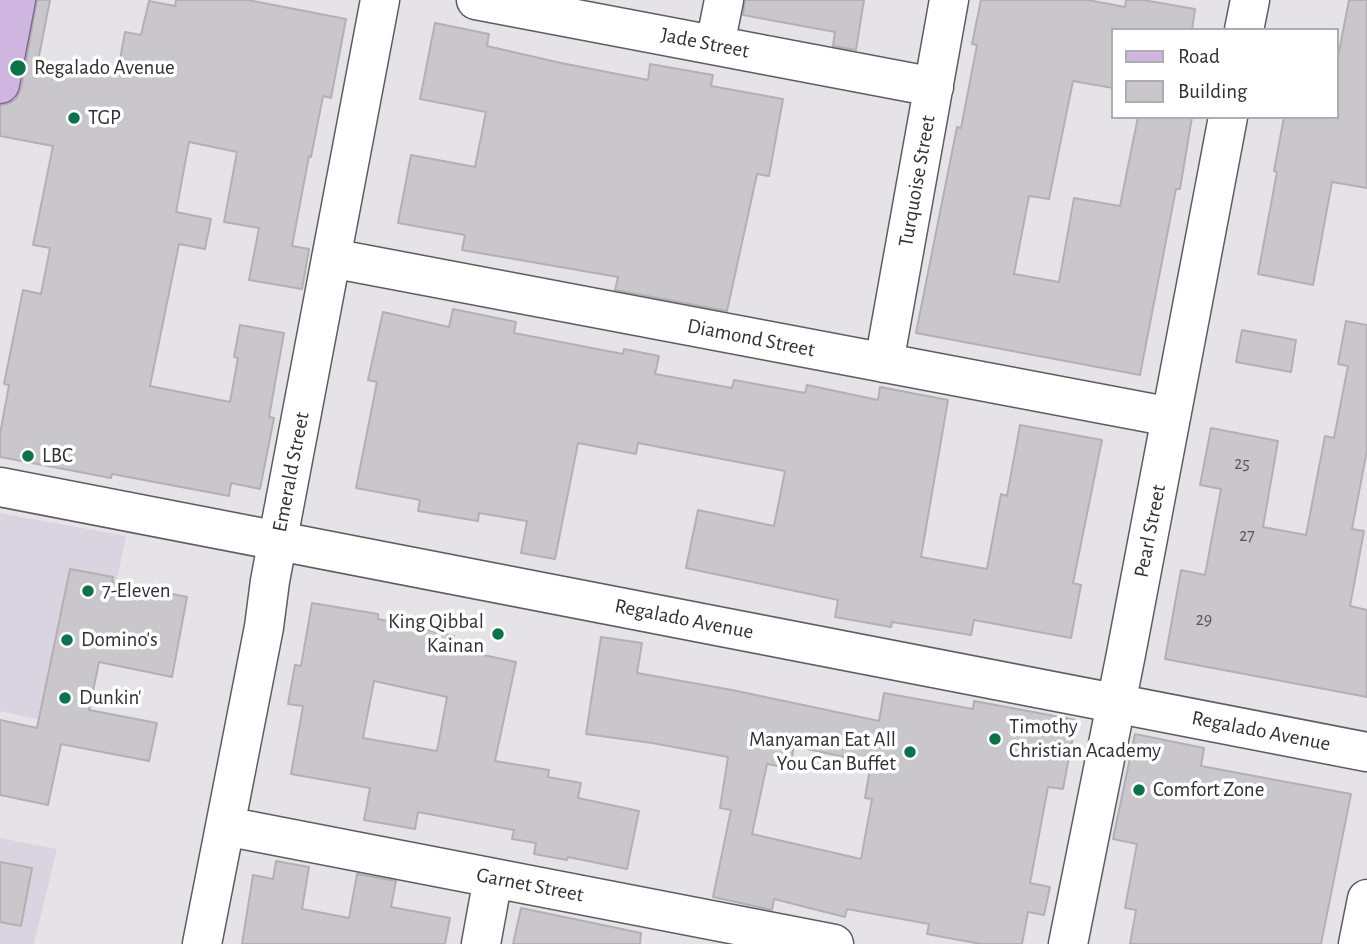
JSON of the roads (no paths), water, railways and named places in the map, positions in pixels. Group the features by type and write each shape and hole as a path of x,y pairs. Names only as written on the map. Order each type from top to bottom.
{"main road":[{"path":"0,84 16,0"}],"street":[{"name":"Emerald Street","path":"202,944 264,627 380,0"},
{"name":"Jade Street","path":"476,0 569,9 715,45 934,87"},
{"path":"715,45 724,0"},
{"name":"Turquoise Street","path":"884,363 949,0"},
{"path":"1244,28 1250,0"},
{"name":"Pearl Street","path":"1068,944 1228,119"},
{"name":"Diamond Street","path":"331,258 1171,417"},
{"name":"Regalado Avenue","path":"0,487 1367,752"},
{"name":"Garnet Street","path":"225,826 494,878 764,937 834,944"},
{"path":"481,944 494,878"},
{"path":"1358,944 1367,899"}],"place":[{"name":"Regalado Avenue","path":"18,68"},
{"name":"TGP","path":"74,118"},
{"name":"LBC","path":"28,456"},
{"name":"7-Eleven","path":"88,591"},
{"name":"King Qibbal Kainan","path":"498,634"},
{"name":"Domino's","path":"67,640"},
{"name":"Dunkin'","path":"65,698"},
{"name":"Timothy Christian Academy","path":"995,739"},
{"name":"Manyaman Eat All You Can Buffet","path":"910,752"},
{"name":"Comfort Zone","path":"1139,790"}]}
